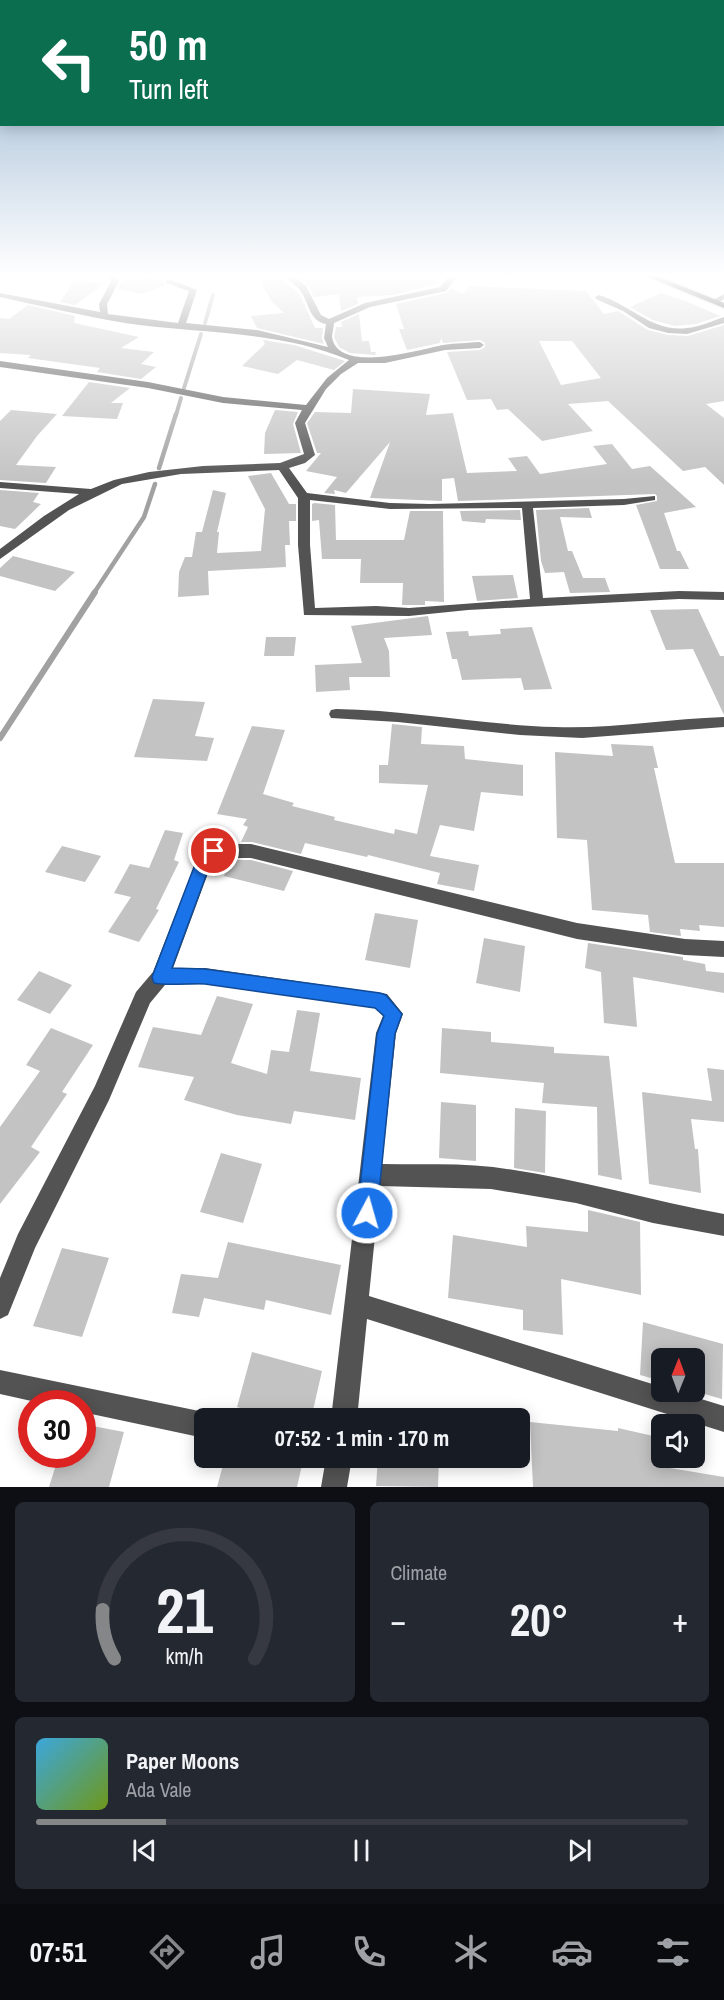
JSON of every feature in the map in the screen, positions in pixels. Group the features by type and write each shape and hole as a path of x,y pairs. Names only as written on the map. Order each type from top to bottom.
{"street":[{"path":"306,344 335,351 356,360 385,360 445,346 480,345"},
{"path":"331,344 335,351"},
{"path":"0,555 57,512 90,492 138,477 191,470 282,466 302,461 310,455 300,423 308,408 342,368 356,360"},
{"path":"0,364 148,385 223,400 308,408"},
{"path":"282,466 302,496 309,612 376,610 409,612 468,606 679,595 724,596"},
{"path":"0,485 90,492"},
{"path":"302,496 390,506 430,507 624,502 651,498"},
{"path":"527,504 537,603"},
{"path":"336,714 378,714 453,724 582,733 724,722"},
{"path":"0,1307 26,1242 102,1093 143,998 160,977 204,862 214,851 251,851 577,931 685,947 724,949"},
{"path":"160,977 205,976 380,1000 393,1014 386,1034 345,1408"},
{"path":"372,1175 491,1178 576,1192 724,1230"},
{"path":"357,1304 724,1419"},
{"path":"0,1382 194,1423"},
{"path":"334,1487 337,1468"}],"building":[{"path":"0,344 127,344 121,348 154,352 141,364 156,367 141,379 97,372 100,368 28,358 31,355 0,353"},
{"path":"265,344 294,345 345,361 334,370 297,360 278,374 242,366"},
{"path":"338,344 370,344 371,352 376,352 375,355 350,353"},
{"path":"405,344 433,344 407,350"},
{"path":"485,344 541,344 561,385 601,378 575,344 724,344 724,401 706,404 724,418 724,485 705,467 683,471 608,401 568,404 593,431 542,441 508,409 497,410 491,399 467,400 447,352 480,350"},
{"path":"89,382 130,388 111,403 123,403 117,419 62,416"},
{"path":"353,389 430,394 426,415 453,413 467,473 517,471 508,458 527,456 540,474 607,464 593,446 612,444 632,469 650,466 696,507 664,513 677,551 680,551 689,569 660,569 636,505 657,501 655,494 458,501 454,478 442,479 442,501 370,498 390,442 346,493 334,490 335,494 324,493 337,477 306,471 321,453 317,453 307,423 315,412 351,413"},
{"path":"11,410 57,414 37,436 16,465 56,467 46,483 0,480 0,421"},
{"path":"275,410 298,412 293,424 301,453 264,454 265,433"},
{"path":"271,473 289,504 296,504 296,521 289,521 290,545 285,545 286,567 208,571 209,595 178,597 179,572 185,557 192,557 196,532 202,532 213,490 226,493 217,532 219,532 217,553 261,551 265,509 248,476"},
{"path":"0,490 39,493 33,502 41,504 15,529 0,526"},
{"path":"312,504 335,505 336,540 404,540 410,511 443,511 444,602 425,601 425,605 402,605 403,583 360,583 361,559 322,559 319,520 312,521"},
{"path":"589,508 592,518 560,517 568,551 572,551 583,578 605,578 610,592 570,593 564,572 545,573 541,561 536,510"},
{"path":"520,510 521,520 486,519 485,523 462,521 460,511"},
{"path":"13,556 75,572 55,591 0,576 0,568"},
{"path":"513,575 518,598 477,601 472,576"},
{"path":"698,609 720,656 724,656 724,715 693,649 666,650 650,610"},
{"path":"428,616 432,635 384,638 389,651 390,677 349,677 350,690 316,692 315,665 362,663 351,626"},
{"path":"532,627 552,689 524,690 521,678 462,680 457,659 452,659 446,632 468,631 469,636 501,634 500,629"},
{"path":"266,637 296,637 294,656 264,656"},
{"path":"153,699 205,702 195,736 214,738 207,761 134,757"},
{"path":"392,724 422,727 421,744 464,746 465,759 523,765 523,796 481,792 474,831 440,825 430,856 479,865 474,891 437,884 440,873 368,855 367,857 305,843 301,854 252,842 241,842 248,827 243,825 247,819 217,814 252,726 285,730 263,794 294,803 292,806 335,817 334,820 394,834 395,829 417,834 428,785 379,783 379,765 388,765"},
{"path":"611,744 653,746 658,768 654,768 675,863 724,863 724,927 699,925 700,931 680,929 681,936 650,932 648,915 592,910 587,840 557,838 555,752 613,756"},
{"path":"165,830 183,833 174,860 179,862 156,909 159,910 139,942 108,932 131,897 114,893 130,864 149,868"},
{"path":"62,846 101,856 85,882 45,872"},
{"path":"232,860 251,860 293,871 284,891 224,876"},
{"path":"375,913 418,920 410,968 365,960"},
{"path":"484,938 525,946 520,992 476,983"},
{"path":"588,943 683,957 683,960 705,964 706,971 724,973 724,993 633,977 637,1027 604,1023 601,972 585,968"},
{"path":"39,971 72,985 50,1014 17,1000"},
{"path":"217,996 253,1004 231,1063 267,1074 271,1050 289,1052 297,1010 320,1013 310,1071 361,1078 355,1120 294,1111 291,1124 237,1115 184,1100 194,1077 138,1067 153,1027 201,1035"},
{"path":"51,1028 93,1045 62,1092 67,1094 31,1147 40,1152 0,1204 0,1127 40,1071 26,1065"},
{"path":"442,1028 491,1032 491,1042 554,1047 554,1053 609,1056 622,1180 598,1175 597,1107 542,1103 544,1083 440,1073"},
{"path":"707,1068 724,1070 724,1122 691,1119 695,1149 698,1149 701,1193 649,1184 642,1092 712,1101"},
{"path":"441,1102 476,1105 476,1161 439,1158"},
{"path":"515,1108 546,1111 545,1173 514,1168"},
{"path":"221,1153 262,1164 243,1223 200,1212"},
{"path":"588,1210 640,1222 641,1295 561,1279 563,1335 523,1330 523,1310 448,1298 453,1235 527,1247 526,1226 588,1232"},
{"path":"228,1242 341,1265 331,1315 266,1300 264,1310 204,1298 199,1317 172,1313 181,1274 218,1278"},
{"path":"62,1248 109,1258 82,1337 33,1326"},
{"path":"643,1322 723,1344 722,1399 705,1394 705,1348 651,1348 651,1378 640,1375"},
{"path":"252,1352 322,1371 314,1408 237,1407"},
{"path":"530,1422 618,1431 618,1428 651,1436 651,1468 670,1468 724,1477 724,1487 533,1487"},
{"path":"96,1427 124,1432 109,1487 49,1487 55,1468 96,1468"},
{"path":"222,1468 301,1468 297,1487 217,1487"},
{"path":"377,1468 439,1468 438,1487 376,1486"}],"waterway":[{"path":"184,388 198,344"},
{"path":"176,415 181,398"},
{"path":"159,468 176,414"},
{"path":"94,593 144,517 155,484"},
{"path":"0,738 95,592"}],"route":[{"path":"214,851 204,862 160,977 205,976 380,1000 393,1014 386,1034 367,1213"}]}
